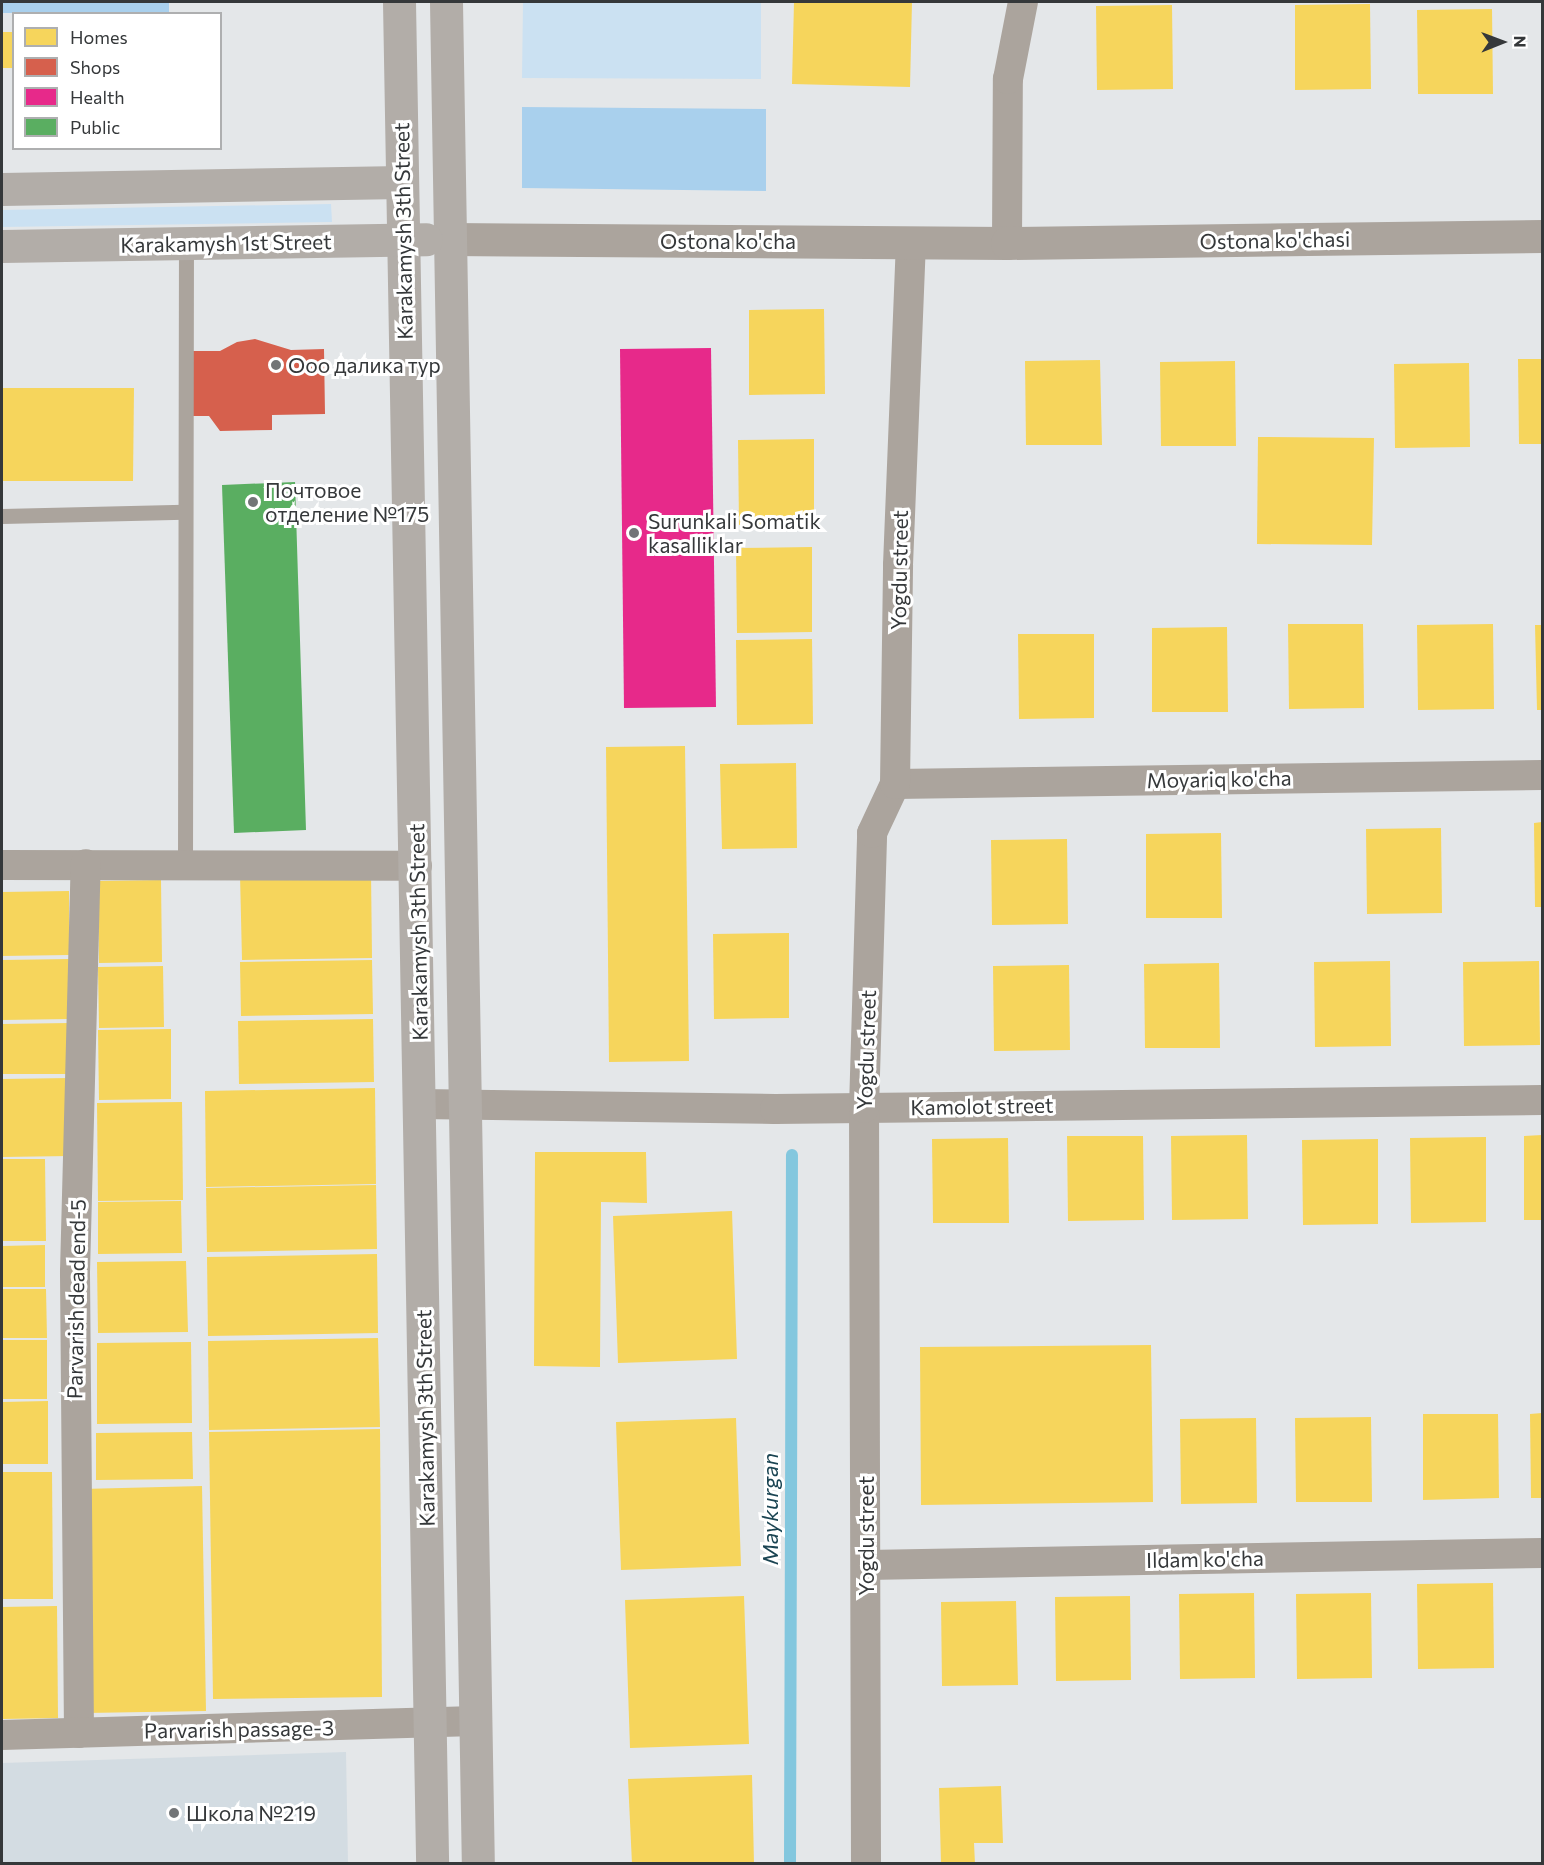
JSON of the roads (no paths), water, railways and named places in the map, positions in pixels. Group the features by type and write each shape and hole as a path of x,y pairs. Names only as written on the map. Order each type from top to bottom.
{"main road":[{"name":"Karakamysh 3th Street","path":"399,2 417,866 432,1863"},
{"name":"Karakamysh 3th Street","path":"446,2 478,1863"},
{"path":"2,189 402,182 450,239"},
{"name":"Karakamysh 1st Street","path":"2,246 450,239"}],"street":[{"path":"1007,243 1008,79 1023,2"},
{"name":"Ostona ko'chasi","path":"1007,243 1542,236"},
{"name":"Ostona ko'cha","path":"450,239 1007,243"},
{"name":"Yogdu street","path":"866,1863 867,1565 852,1108 872,833 895,784 898,566 911,243"},
{"name":"Moyariq ko'cha","path":"895,784 1542,775"},
{"name":"Parvarish dead end-5","path":"79,1733 75,1272 86,864"},
{"path":"2,865 417,866"},
{"name":"Kamolot street","path":"421,1104 775,1109 1542,1100"},
{"name":"Ildam ko'cha","path":"867,1565 1542,1554"},
{"name":"Parvarish passage-3","path":"2,1735 475,1721"}],"lane":[{"path":"185,866 186,243"},
{"path":"2,516 184,512"}],"waterway":[{"name":"Maykurgan","path":"790,1864 792,1155"}],"place":[{"name":"Ооо далика тур","path":"276,365"},
{"name":"Почтовое отделение №175","path":"253,502"},
{"name":"Surunkali Somatik kasalliklar","path":"634,533"},
{"name":"Школа №219","path":"174,1813"}]}
